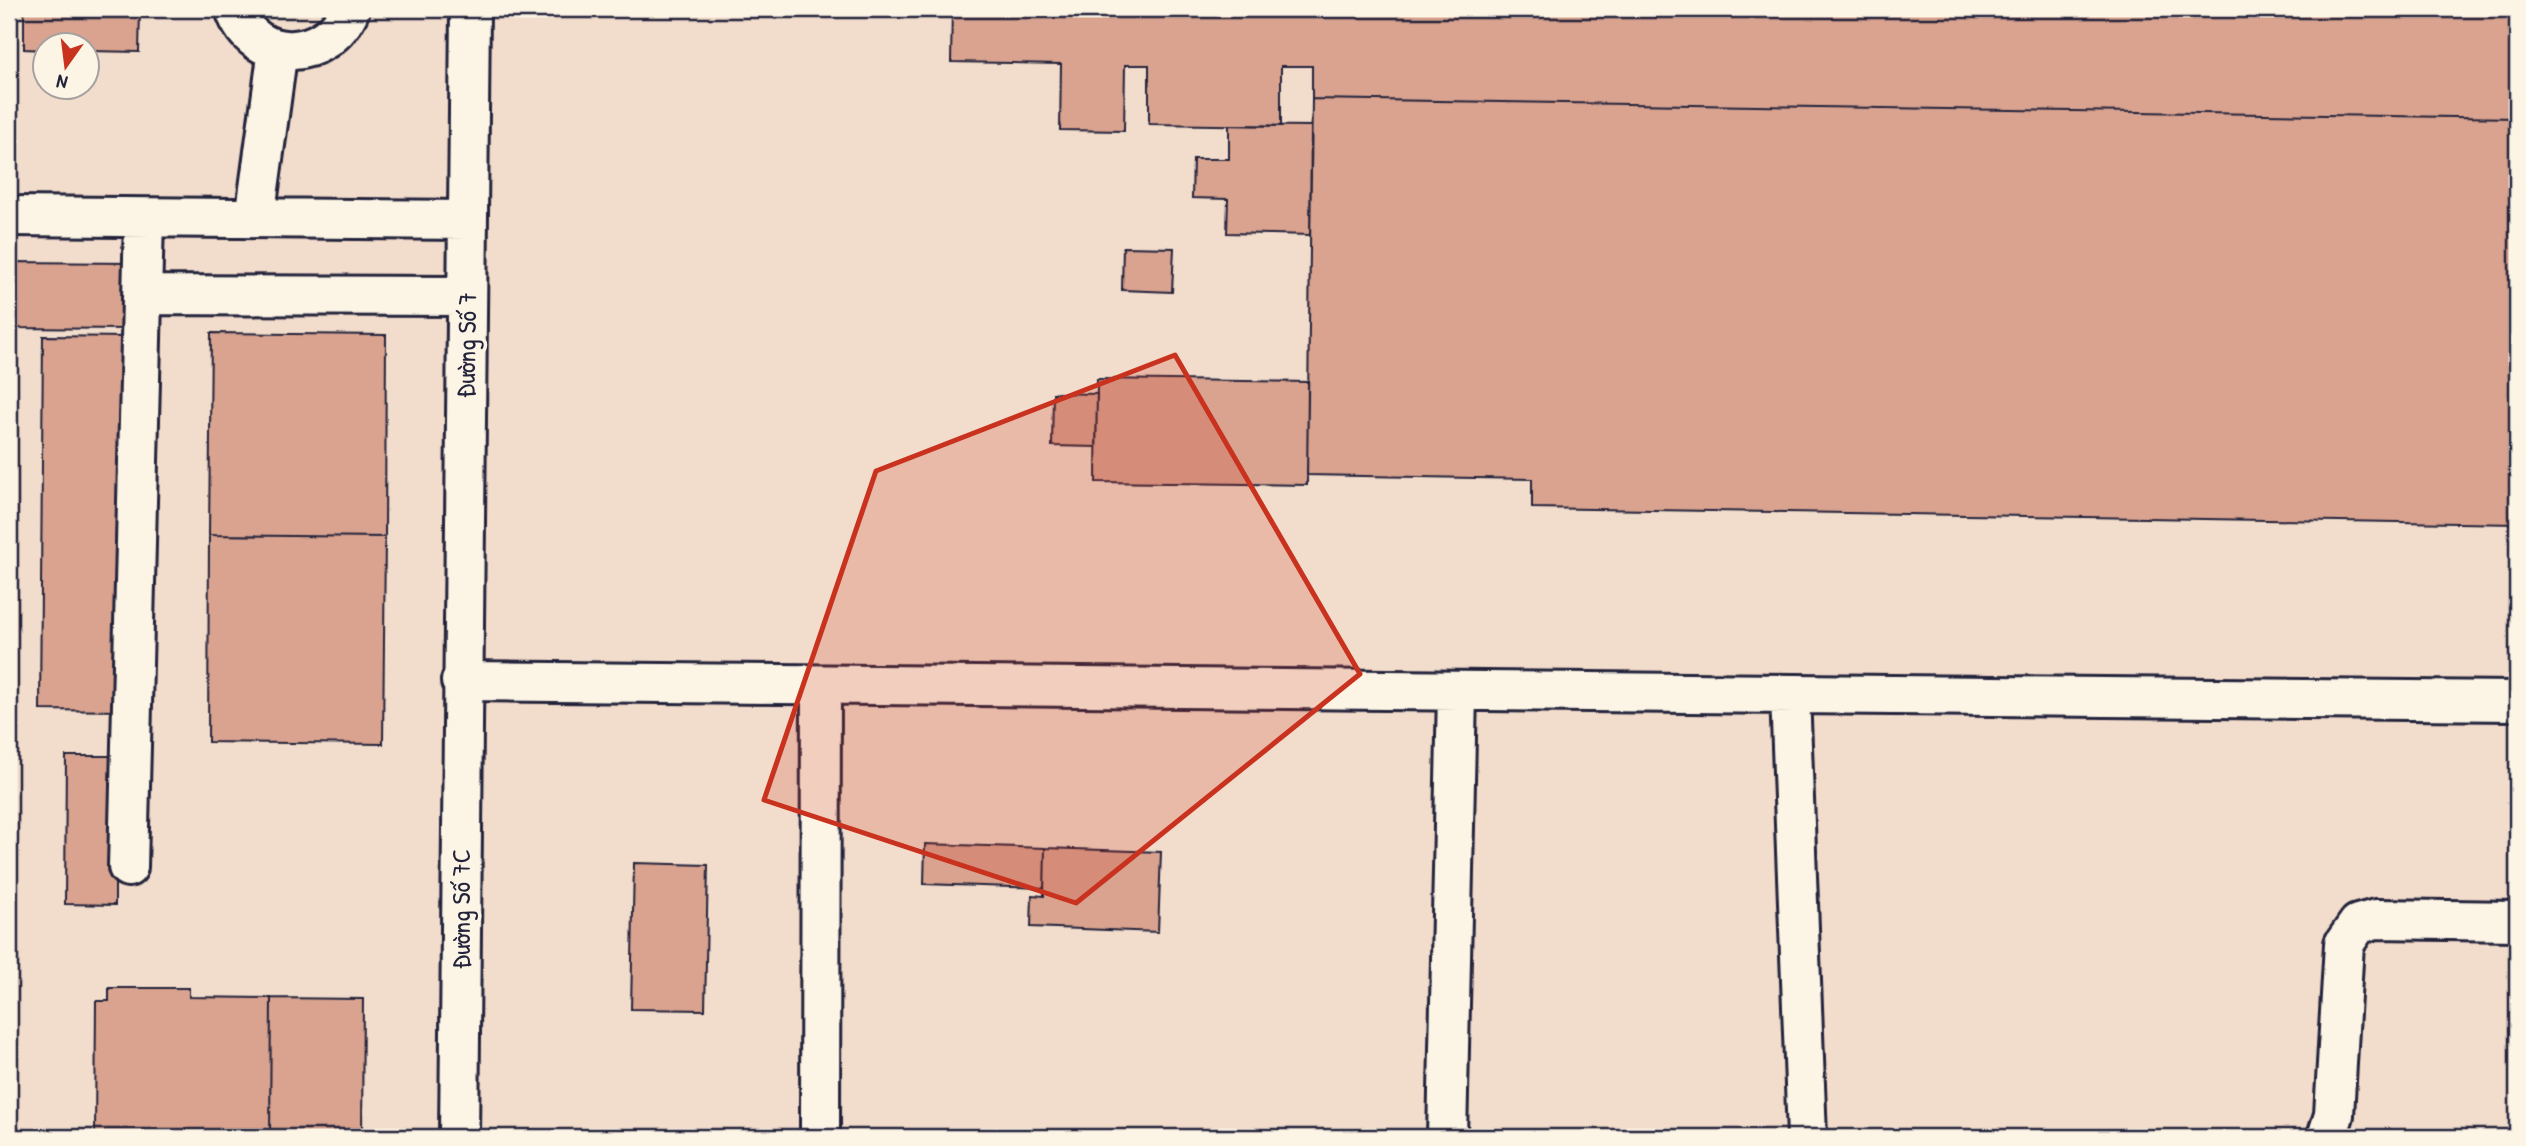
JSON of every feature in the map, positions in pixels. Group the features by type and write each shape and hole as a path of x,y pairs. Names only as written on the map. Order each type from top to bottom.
{"street":[{"path":"235,9 246,29 260,42 278,49 296,51 315,47 332,36 344,22 350,9"},
{"name":"Đường Số 7","path":"461,681 470,9"},
{"path":"255,218 278,49"},
{"path":"9,216 467,220"},
{"path":"128,867 144,218"},
{"path":"142,295 466,296"},
{"path":"461,681 1457,693 2517,701"},
{"name":"Đường Số 7C","path":"460,1137 461,681"},
{"path":"820,1137 821,685"},
{"path":"1447,1137 1457,693"},
{"path":"1790,694 1807,1137"},
{"path":"2327,1137 2334,1115 2344,944 2358,924 2376,919 2517,921"}],"highlighted area":[{"path":"1175,355 1360,674 1076,903 764,800 876,471"}],"shaded area":[{"path":"9,9 2517,9 2517,1137 9,1137"}],"building":[{"path":"24,9 140,9 139,52 102,51 102,32 32,32 32,49 24,49"},
{"path":"952,9 2517,9 2517,118 1312,99 1312,66 1281,66 1281,126 1149,124 1149,65 1125,65 1124,131 1060,130 1061,64 951,62"},
{"path":"1312,99 2517,118 2517,524 1532,508 1532,479 1307,475"},
{"path":"1229,125 1311,126 1310,235 1227,233 1228,199 1192,198 1193,159 1229,159"},
{"path":"1123,247 1174,248 1172,292 1122,290"},
{"path":"9,262 132,263 131,329 9,328"},
{"path":"211,333 386,335 385,537 209,535"},
{"path":"43,336 127,337 123,711 40,710"},
{"path":"1097,379 1308,382 1307,485 1096,482"},
{"path":"1053,393 1097,394 1096,447 1052,446"},
{"path":"209,535 385,537 383,744 208,742"},
{"path":"66,756 115,756 115,905 65,904"},
{"path":"925,844 1045,848 1044,888 924,884"},
{"path":"1045,848 1161,852 1158,932 1031,927 1032,895 1044,896"},
{"path":"634,863 708,865 705,1010 631,1009"},
{"path":"109,988 189,988 189,997 271,998 270,1137 95,1136 96,1001 109,1001"},
{"path":"271,998 363,999 362,1137 270,1137"}]}
